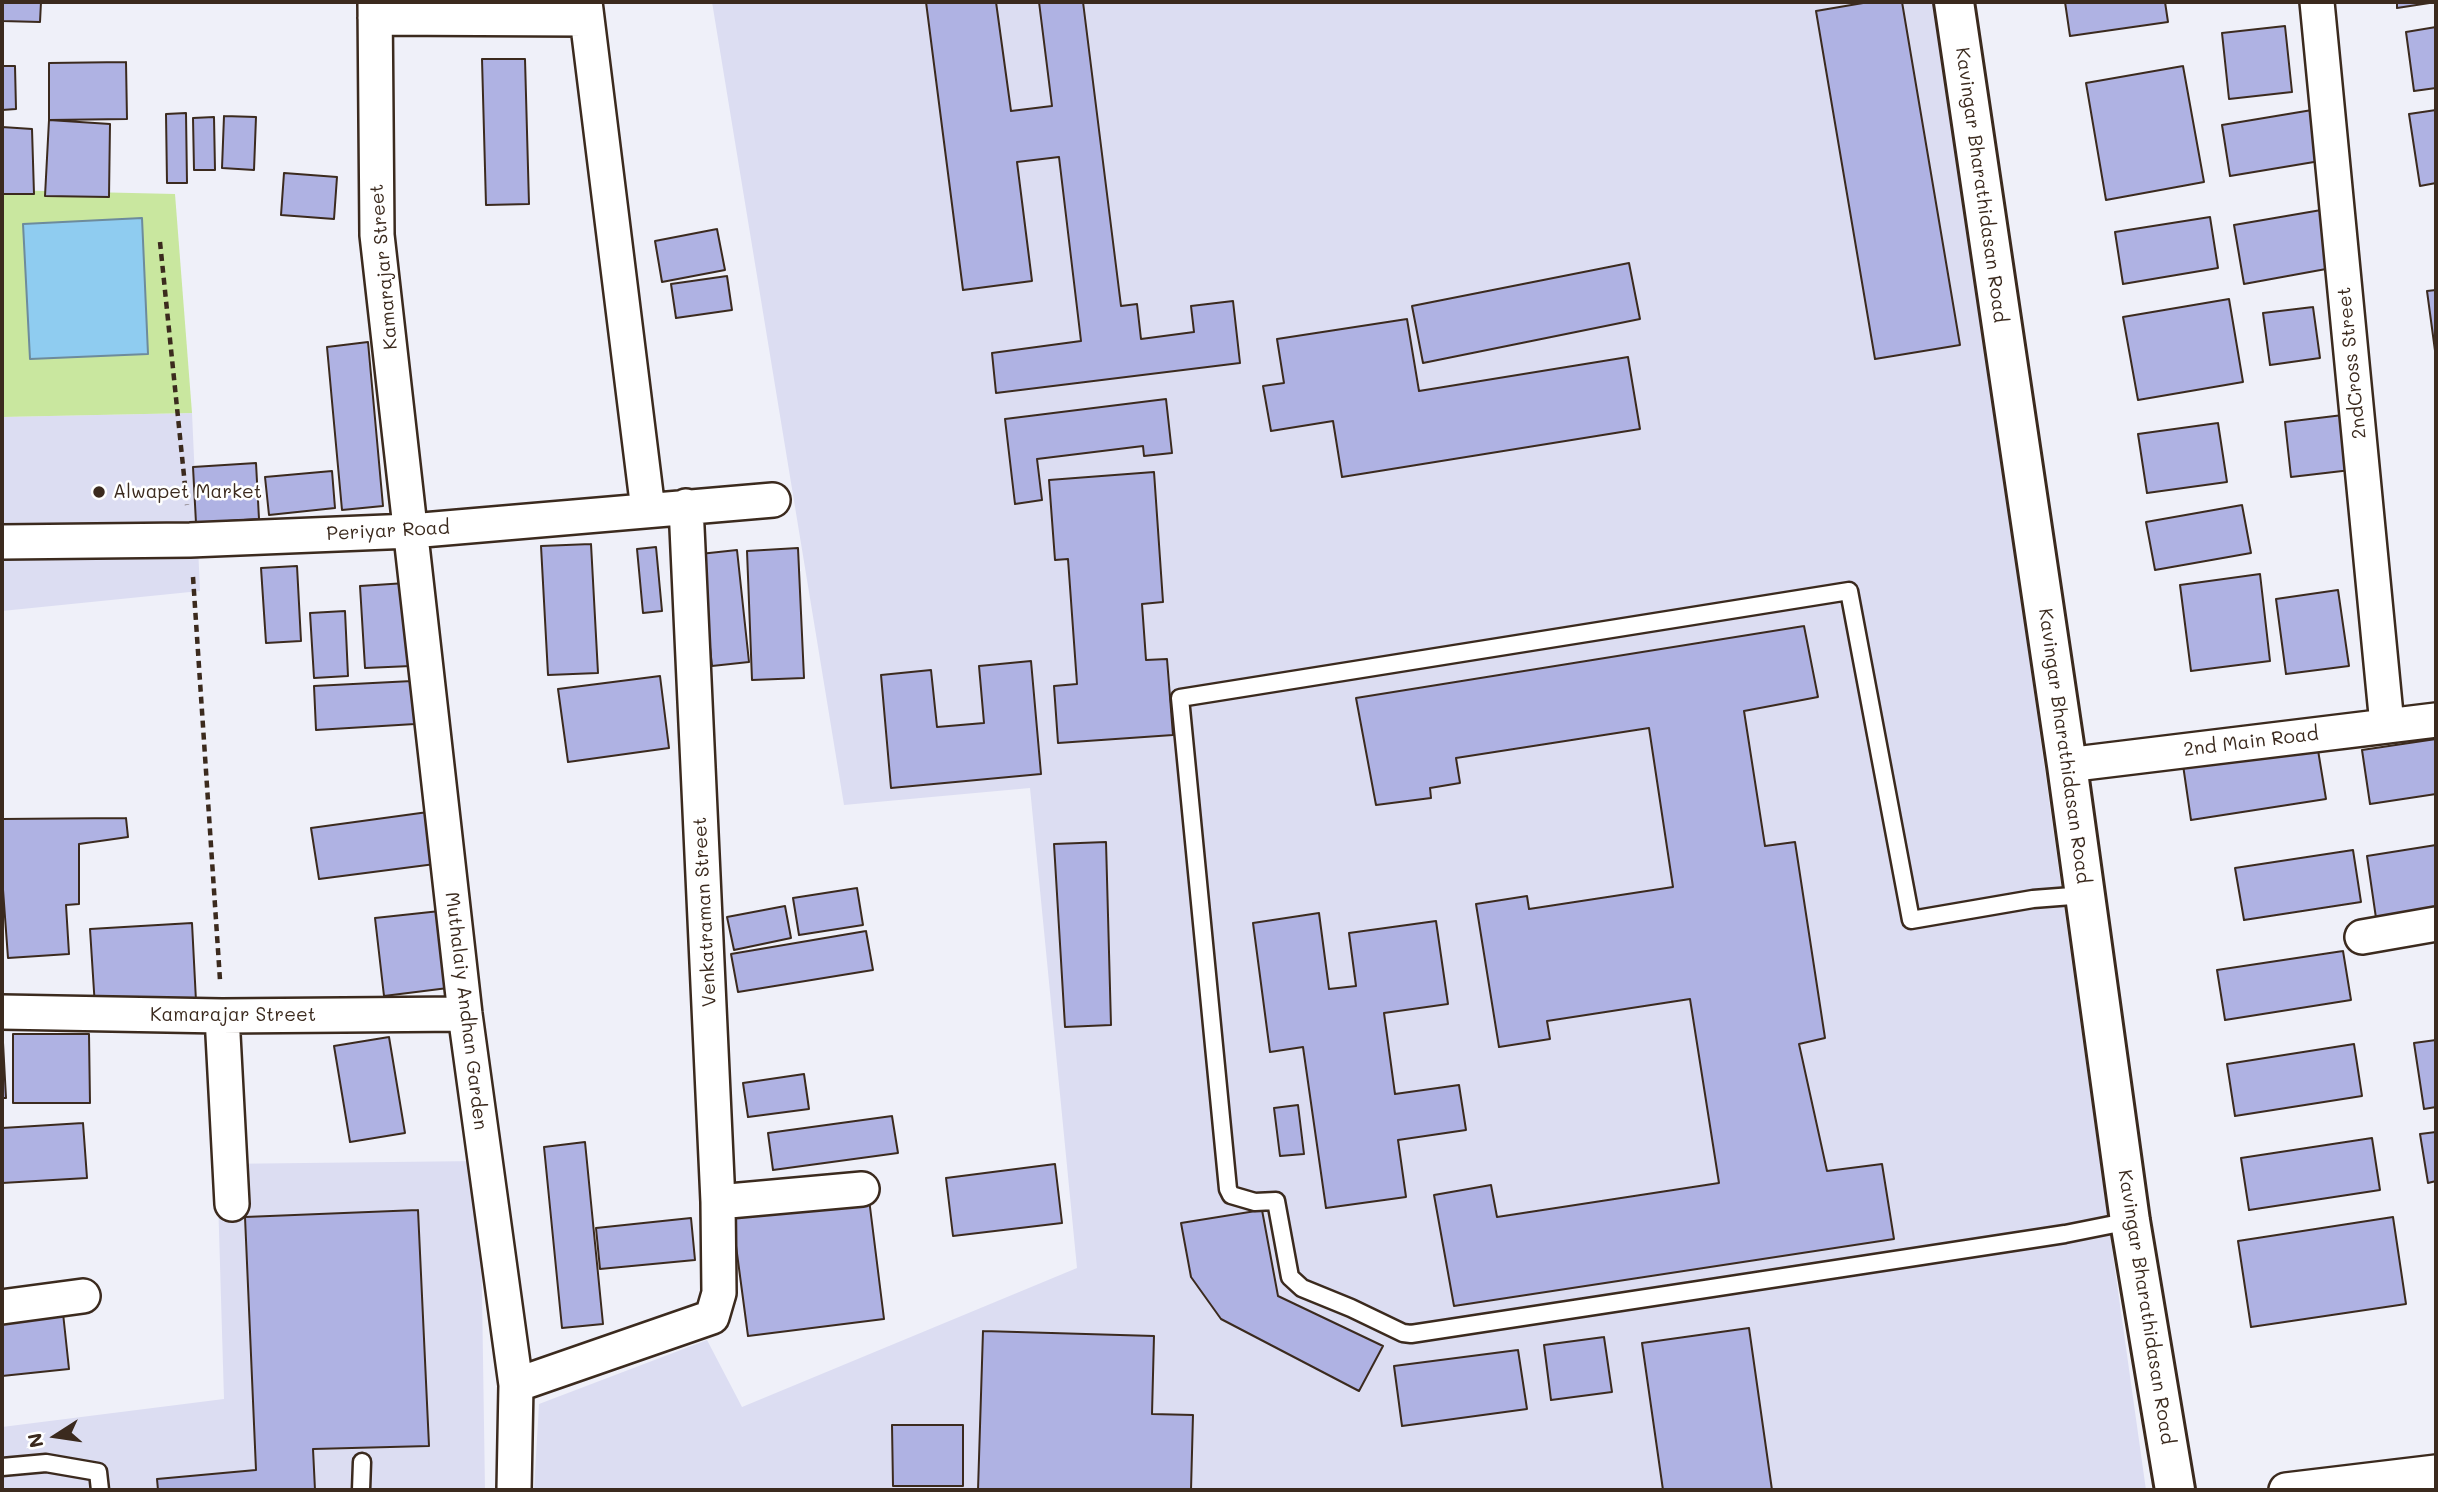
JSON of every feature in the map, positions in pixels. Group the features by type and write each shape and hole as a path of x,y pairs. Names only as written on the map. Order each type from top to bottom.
{"main road":[{"name":"Kavingar Bharathidasan Road","path":"1954,2 2067,765 2130,1221 2175,1490"}],"street":[{"name":"2ndCross Street","path":"2317,2 2387,725"},
{"path":"375,10 585,10 614,223 648,510"},
{"name":"Kamarajar Street","path":"375,10 377,235 411,531"},
{"name":"Periyar Road","path":"2,542 190,540 411,531 773,500"},
{"name":"Venkatraman Street","path":"516,1385 712,1317 719,1293 718,1202 686,506"},
{"name":"Muthalaiy Andhan Garden","path":"411,531 465,1014 516,1385 514,1490"},
{"name":"2nd Main Road","path":"2067,765 2436,720"},
{"path":"2362,937 2436,924"},
{"name":"Kamarajar Street","path":"2,1012 222,1016 465,1014"},
{"path":"222,1016 232,1204"},
{"path":"718,1202 862,1189"},
{"path":"2,1307 83,1296"},
{"path":"2286,1490 2436,1472"}],"lane":[{"path":"2085,895 2033,899 1911,920 1849,591 1180,698 1228,1189 1231,1195 1255,1202 1276,1201 1290,1277 1302,1287 1351,1307 1402,1333 1411,1334 2065,1234 2130,1221"},
{"path":"361,1490 362,1462"},
{"path":"2,1467 46,1463 98,1472 100,1490"}],"path":[{"path":"160,242 190,540 222,1016"}],"shaded area":[{"path":"712,2 1937,2 2146,1490 534,1490 539,1404 707,1340 742,1407 1077,1268 1030,788 844,805"},
{"name":"Alwapet Market","path":"192,413 200,591 2,611 2,417"},
{"path":"480,1161 485,1490 2,1490 2,1427 224,1399 217,1164"}],"green space":[{"path":"2,190 175,194 192,413 2,417"}],"water":[{"path":"142,218 148,354 30,359 23,224"}],"building":[{"path":"2,2 41,2 40,22 2,21"},
{"path":"926,2 996,2 1011,111 1052,106 1039,2 1083,2 1121,306 1137,304 1141,339 1194,332 1191,306 1233,301 1240,363 996,393 992,353 1081,341 1059,157 1017,162 1032,281 963,290"},
{"path":"1869,2 1902,2 1960,345 1875,359 1816,11"},
{"path":"2065,2 2165,2 2168,22 2070,36"},
{"path":"2397,2 2436,2 2397,8"},
{"path":"2285,26 2292,92 2229,99 2222,33"},
{"path":"2436,27 2436,88 2414,91 2406,32"},
{"path":"482,59 525,59 529,204 486,205"},
{"path":"126,62 127,119 49,120 49,63"},
{"path":"2,66 15,66 16,109 2,110"},
{"path":"2183,66 2204,182 2106,200 2086,83"},
{"path":"2312,110 2320,161 2230,176 2222,125"},
{"path":"2436,110 2436,183 2420,186 2409,114"},
{"path":"186,113 187,183 167,183 166,114"},
{"path":"224,116 256,117 254,170 222,168"},
{"path":"214,117 215,170 194,170 193,118"},
{"path":"49,120 110,124 109,197 45,196"},
{"path":"2,127 32,129 34,194 2,194"},
{"path":"284,173 337,177 334,219 281,215"},
{"path":"2327,209 2337,267 2244,284 2234,225"},
{"path":"2210,217 2218,268 2123,284 2115,232"},
{"path":"717,229 725,270 662,282 655,241"},
{"path":"1629,263 1640,319 1423,363 1412,306"},
{"path":"727,276 732,310 676,318 671,284"},
{"path":"2436,290 2436,358 2427,291"},
{"path":"2229,299 2243,382 2138,400 2123,317"},
{"path":"2313,307 2320,358 2270,365 2263,313"},
{"path":"1407,319 1419,391 1628,357 1640,429 1342,477 1333,421 1271,431 1263,386 1284,383 1277,339"},
{"path":"368,342 383,506 342,510 327,347"},
{"path":"1166,399 1172,453 1144,456 1143,446 1037,459 1042,500 1015,504 1005,419"},
{"path":"2343,415 2351,470 2291,477 2285,422"},
{"path":"2218,423 2227,482 2147,493 2138,434"},
{"path":"256,463 259,519 196,523 193,467"},
{"path":"332,471 335,508 269,515 265,477"},
{"path":"1154,472 1163,602 1142,604 1146,660 1167,659 1173,735 1058,743 1054,686 1077,684 1068,559 1055,560 1049,480"},
{"path":"2242,505 2251,553 2155,570 2146,522"},
{"path":"591,544 598,673 548,675 541,546"},
{"path":"656,547 662,611 643,613 637,549"},
{"path":"798,548 804,678 752,680 747,551"},
{"path":"737,550 749,662 712,666 700,554"},
{"path":"297,566 301,641 266,643 261,568"},
{"path":"2260,574 2270,661 2191,671 2180,585"},
{"path":"406,583 411,666 365,668 360,586"},
{"path":"2338,590 2349,666 2286,674 2276,599"},
{"path":"345,611 348,676 314,678 310,613"},
{"path":"1804,626 1818,697 1744,711 1765,846 1795,842 1825,1038 1799,1044 1827,1171 1882,1164 1894,1239 1454,1306 1434,1195 1491,1185 1497,1217 1719,1183 1690,999 1547,1021 1550,1039 1499,1047 1476,904 1527,896 1529,909 1673,887 1649,728 1456,758 1460,783 1430,788 1431,798 1376,805 1356,698"},
{"path":"1031,661 1041,774 891,788 881,675 931,670 937,727 984,723 979,666"},
{"path":"660,676 669,748 568,762 558,689"},
{"path":"412,681 415,724 316,730 314,686"},
{"path":"2436,739 2436,794 2370,804 2362,750"},
{"path":"2317,744 2326,799 2191,820 2183,765"},
{"path":"428,812 435,864 319,879 311,828"},
{"path":"126,818 128,837 79,844 79,904 66,905 69,954 8,958 2,876 2,819"},
{"path":"1106,842 1111,1025 1065,1027 1054,844"},
{"path":"2436,845 2436,908 2376,918 2367,856"},
{"path":"2353,850 2361,902 2244,920 2235,868"},
{"path":"857,888 863,925 799,935 793,898"},
{"path":"785,906 791,938 734,950 727,917"},
{"path":"440,911 448,988 384,996 375,918"},
{"path":"1319,913 1329,989 1356,986 1349,933 1436,921 1448,1004 1384,1013 1395,1094 1459,1085 1466,1130 1398,1140 1406,1197 1326,1208 1303,1047 1270,1052 1253,923"},
{"path":"192,923 196,1001 95,1007 90,929"},
{"path":"866,931 873,970 738,992 731,954"},
{"path":"2343,951 2351,1000 2225,1020 2217,970"},
{"path":"2,1024 6,1098 2,1098"},
{"path":"13,1034 89,1034 90,1103 13,1103"},
{"path":"389,1037 405,1133 350,1142 334,1046"},
{"path":"2436,1040 2436,1107 2424,1109 2414,1043"},
{"path":"2354,1044 2362,1096 2235,1116 2227,1064"},
{"path":"804,1074 809,1109 748,1117 743,1083"},
{"path":"1298,1105 1304,1154 1280,1156 1274,1108"},
{"path":"892,1116 898,1153 773,1170 768,1133"},
{"path":"83,1123 87,1178 2,1183 2,1128"},
{"path":"2436,1132 2436,1181 2428,1183 2420,1134"},
{"path":"2372,1138 2380,1190 2249,1210 2241,1158"},
{"path":"585,1142 603,1324 562,1328 544,1147"},
{"path":"1055,1164 1062,1223 953,1236 946,1178"},
{"path":"869,1199 884,1319 748,1336 732,1216"},
{"path":"418,1210 429,1446 313,1449 315,1490 158,1490 157,1479 256,1470 245,1217"},
{"path":"1262,1210 1278,1296 1383,1346 1359,1391 1221,1319 1191,1277 1181,1223"},
{"path":"2393,1217 2406,1304 2251,1327 2238,1241"},
{"path":"691,1218 695,1260 600,1269 596,1228"},
{"path":"63,1313 69,1369 2,1376 2,1319"},
{"path":"1749,1328 1772,1490 1663,1490 1642,1343"},
{"path":"983,1331 1154,1336 1152,1414 1193,1415 1191,1490 978,1490"},
{"path":"1604,1337 1612,1392 1551,1400 1544,1345"},
{"path":"1518,1350 1527,1409 1402,1426 1394,1366"},
{"path":"892,1425 963,1425 963,1486 893,1486"}],"place":[{"name":"Alwapet Market","path":"99,492"}]}
